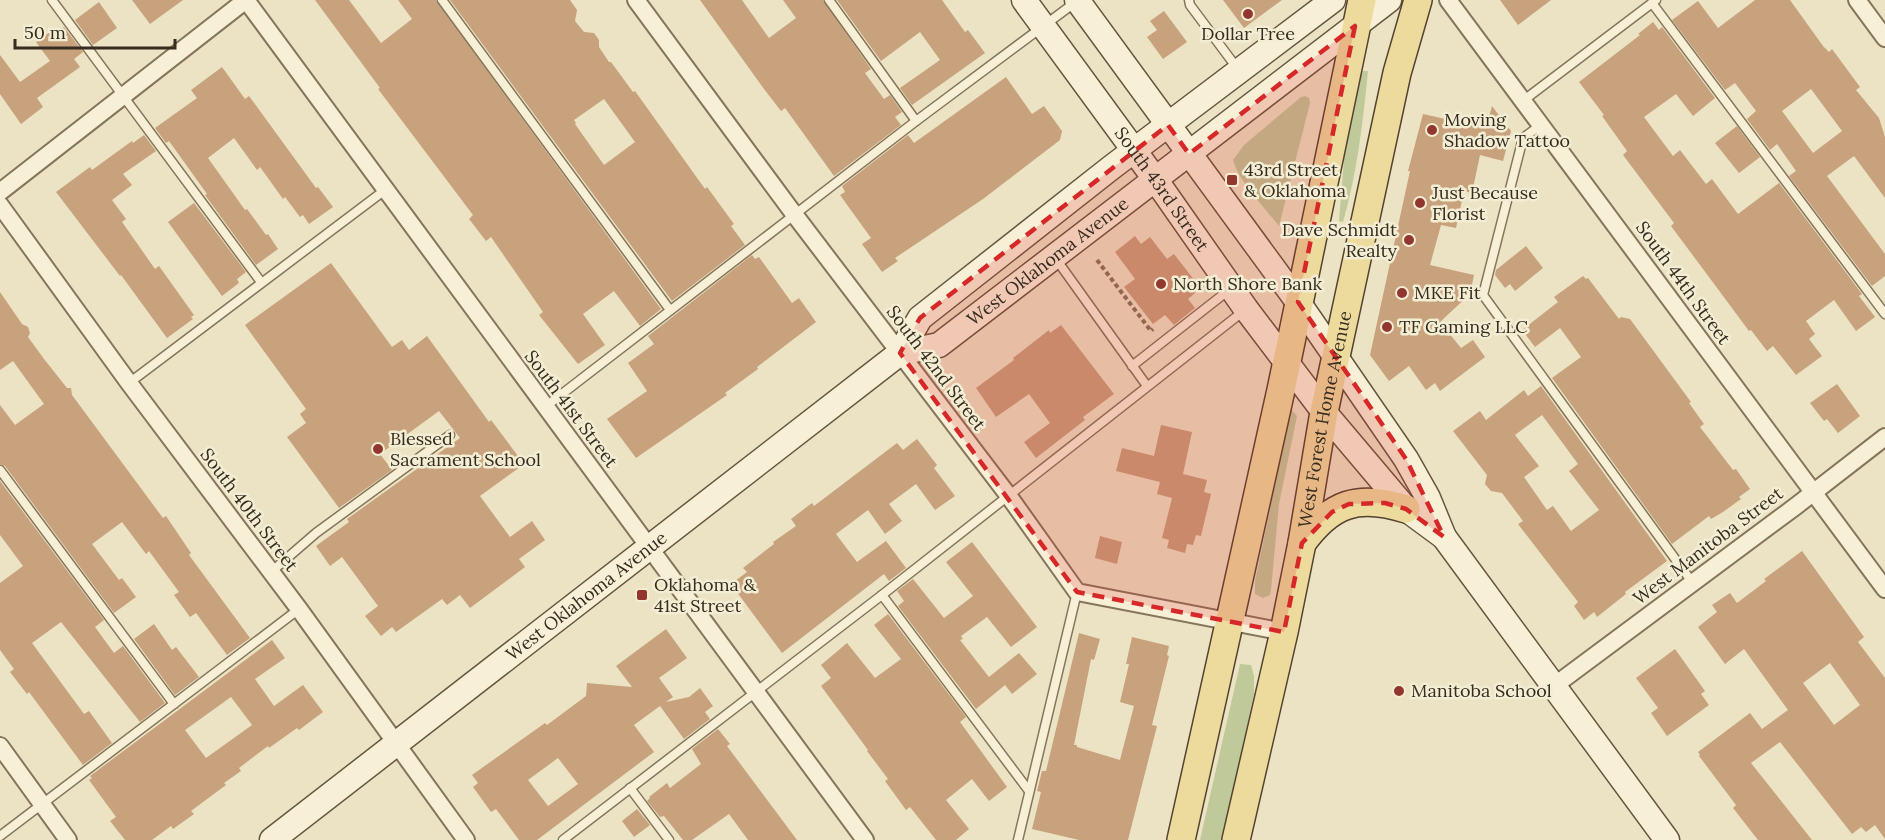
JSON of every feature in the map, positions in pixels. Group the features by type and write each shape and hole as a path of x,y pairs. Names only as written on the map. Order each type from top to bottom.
{"main road":[{"name":"South 43rd Street","path":"1024,0 1155,179 1246,309 1324,412 1406,509 1444,537"},
{"name":"South 43rd Street","path":"1077,0 1337,357 1406,459 1428,498 1444,537 1667,840"},
{"name":"West Oklahoma Avenue","path":"272,840 900,353 920,318 1333,0"},
{"path":"1181,840 1230,622 1362,0"},
{"name":"West Oklahoma Avenue","path":"900,353 939,345 1389,0"},
{"name":"West Forest Home Avenue","path":"1236,840 1284,632 1324,412 1396,73 1418,0"},
{"path":"1302,543 1316,524 1332,512 1349,504 1385,503 1406,509"}],"street":[{"path":"0,192 246,0"},
{"name":"South 41st Street","path":"246,0 865,840"},
{"name":"South 42nd Street","path":"636,0 794,214 1008,495 1077,592"},
{"name":"South 44th Street","path":"1448,0 1885,590"},
{"path":"1857,0 1885,38"},
{"name":"South 40th Street","path":"0,205 129,383 299,609 466,840"},
{"name":"West Manitoba Street","path":"1554,686 1814,493 1885,437"},
{"path":"1077,592 1284,632"},
{"path":"0,746 68,840"}],"lane":[{"path":"52,0 261,282"},
{"path":"442,0 670,310"},
{"path":"829,0 916,120"},
{"path":"545,407 916,120 1077,0"},
{"path":"1189,0 1190,5 1239,71"},
{"path":"1524,100 1654,2 1885,314"},
{"path":"1542,125 1523,138 1483,295 1692,582"},
{"path":"129,383 385,190"},
{"path":"1054,256 1148,387"},
{"path":"1132,366 1232,288"},
{"path":"563,840 882,595 1246,309"},
{"path":"271,572 316,533 450,435"},
{"path":"0,470 174,704"},
{"path":"1018,840 1077,592"},
{"path":"882,595 1029,791"},
{"path":"0,836 299,609"},
{"path":"630,788 669,840"}],"path":[{"path":"1097,260 1151,331 1160,324"}],"highlighted area":[{"path":"1355,26 1298,302 1406,459 1444,537 1406,509 1385,503 1349,504 1332,512 1302,543 1284,632 1077,592 900,353 920,318 1168,125 1189,154"}],"green space":[{"path":"1361,71 1368,71 1364,109 1356,166 1343,222 1339,221 1345,147"},
{"path":"1305,96 1309,98 1310,103 1279,226 1246,186 1233,160 1244,145"},
{"path":"1291,409 1297,416 1279,504 1271,590 1270,595 1263,598 1255,594 1255,581"},
{"path":"1240,664 1251,665 1254,676 1254,694 1222,840 1200,840"}],"building":[{"path":"132,0 183,0 150,24"},
{"path":"315,0 349,0 381,43 412,19 398,0 436,0 661,309 640,326 614,291 583,314 605,345 578,364 539,315 543,312 491,237 486,241 469,219 473,215 378,89 380,88"},
{"path":"450,0 570,0 577,10 575,21 584,32 594,33 599,40 599,47 609,62 633,92 635,91 705,189 707,187 734,224 731,226 745,245 672,301","holes":["604,99 635,142 604,165 574,120"]},
{"path":"700,0 742,0 769,38 796,18 783,0 823,0 871,69 865,73 884,99 890,95 902,112 895,117 901,125 834,176 785,108 781,111 764,89"},
{"path":"837,0 942,0 965,32 968,30 985,53 912,105 900,88 940,60 920,32 881,61"},
{"name":"Dollar Tree","path":"1223,0 1282,0 1244,28"},
{"path":"1500,0 1551,0 1518,25"},
{"path":"1755,0 1790,0 1823,46 1829,52 1832,49 1860,87 1856,90 1879,118 1885,137 1885,198 1854,156 1827,176 1885,254 1885,276 1872,286 1789,176 1796,171 1777,144 1770,150 1747,119 1756,111 1735,83 1725,90 1672,20 1698,1 1718,28","holes":["1811,89 1842,131 1813,153 1782,111"]},
{"path":"99,2 117,28 93,45 75,20"},
{"path":"1164,11 1187,42 1163,59 1147,37 1157,30 1150,21"},
{"path":"1653,22 1659,30 1662,27 1715,98 1693,116 1676,94 1644,117 1673,156 1680,150 1706,184 1712,179 1738,214 1779,183 1862,294 1859,296 1875,317 1856,331 1834,300 1806,321 1815,334 1809,339 1822,356 1796,375 1773,346 1767,351 1751,330 1749,331 1671,226 1674,223 1623,155 1627,151 1579,82 1640,35 1638,34"},
{"path":"64,27 83,52 74,59 80,67 37,98 43,107 21,124 0,94 0,55 20,82 50,61 36,42 54,29 57,33"},
{"path":"222,67 245,99 249,96 316,188 318,187 333,207 309,224 303,215 300,217 285,197 283,199 260,167 257,170 234,138 208,158 245,210 247,209 278,249 256,265 169,141 166,143 155,128 197,98 191,90"},
{"path":"1006,77 1032,114 1044,106 1062,131 1060,140 983,199 895,258 898,261 882,272 862,244 871,238 840,195 845,192 842,186 908,135 914,143"},
{"path":"1492,106 1511,131 1503,161 1480,155 1472,193 1464,191 1456,228 1441,225 1430,265 1474,275 1470,294 1440,322 1461,348 1473,340 1485,357 1440,391 1435,383 1426,390 1409,366 1389,381 1370,355 1410,171 1408,171 1423,114 1486,128"},
{"path":"1737,126 1760,157 1739,173 1715,143"},
{"path":"144,135 156,151 123,174 132,185 112,200 126,219 122,222 155,269 159,266 194,315 191,317 193,319 167,338 56,192 90,167 92,170"},
{"path":"194,203 246,272 237,279 239,283 222,296 168,222"},
{"name":"North Shore Bank","path":"1135,236 1141,244 1150,237 1167,259 1174,254 1195,281 1189,286 1195,293 1188,299 1195,308 1174,325 1165,315 1153,324 1124,287 1135,279 1115,252"},
{"path":"1526,246 1543,268 1515,291 1510,284 1505,288 1495,275 1496,270"},
{"path":"752,255 755,259 759,257 792,303 799,298 816,322 725,393 727,395 636,458 607,419 647,391 628,363 654,344 648,336"},
{"path":"331,263 392,347 402,340 409,350 427,336 489,422 491,420 524,464 480,496 510,537 532,521 545,540 519,559 525,567 470,608 460,595 447,605 442,599 396,632 392,627 381,636 365,616 378,606 342,557 330,566 316,546 349,522 347,519 460,438 439,411 380,454 392,470 339,508 287,437 306,423 300,414 306,409 245,325"},
{"path":"1583,276 1588,278 1619,319 1621,317 1630,319 1691,402 1689,403 1704,424 1700,427 1750,489 1723,512 1711,519 1709,516 1672,544 1552,378 1581,357 1560,328 1535,347 1522,330 1558,302 1554,297"},
{"path":"0,292 22,324 28,327 30,333 28,337 67,388 71,388 72,395 163,518 166,516 191,553 189,555 250,638 227,655 196,613 190,617 174,595 179,592 149,551 146,554 122,522 92,544 119,580 122,578 136,597 114,613 5,466 0,464 0,405 15,425 44,404 13,361 0,370"},
{"path":"1061,325 1114,394 1083,417 1085,420 1036,458 1024,442 1050,423 1029,394 996,417 976,388 1049,330 1050,333"},
{"path":"1837,384 1860,416 1838,433 1827,419 1824,421 1810,403"},
{"path":"1541,386 1667,561 1625,592 1626,594 1597,617 1594,612 1584,620 1574,606 1578,602 1518,524 1523,521 1502,493 1491,491 1485,484 1487,475 1453,431 1480,411 1486,420 1524,390 1528,396","holes":["1542,415 1578,464 1569,471 1599,510 1571,531 1553,506 1547,510 1524,477 1539,466 1515,435"]},
{"path":"1161,425 1192,432 1183,474 1207,480 1204,492 1211,494 1201,536 1196,535 1193,545 1187,544 1185,553 1167,548 1169,540 1162,538 1172,498 1157,494 1160,482 1116,471 1122,448 1154,456"},
{"path":"917,439 937,465 934,468 955,496 935,510 916,484 889,504 902,521 885,534 868,510 836,534 857,562 886,541 906,568 889,581 884,574 782,653 731,584 747,572 743,568 796,526 791,519 812,503 814,506 897,443 903,450"},
{"path":"0,481 104,620 95,627 114,653 123,646 165,703 140,722 61,622 32,643 84,714 89,711 112,743 83,765 29,692 27,694 10,672 14,669 0,650 0,583 23,566 0,535"},
{"path":"1100,536 1122,542 1117,564 1095,558"},
{"path":"972,542 1037,627 1011,647 987,617 961,636 963,639 960,640 989,677 1019,653 1037,674 1012,694 1005,685 976,709 898,606 904,601 897,591 913,579 944,618 973,596 946,562"},
{"path":"1802,551 1864,637 1858,642 1885,678 1885,839 1875,825 1866,832 1861,827 1852,834 1780,742 1751,763 1812,840 1758,840 1733,808 1736,805 1699,756 1698,752 1750,713 1762,729 1788,710 1744,649 1725,664 1698,627 1717,612 1712,605 1730,593 1737,603 1766,581 1764,579","holes":["1830,663 1860,705 1834,725 1803,683"]},
{"path":"888,614 966,717 960,722 1007,787 989,801 972,779 946,800 969,829 956,840 936,840 910,807 906,810 885,781 888,779 821,686 831,678 821,665 847,643 875,678 901,659 874,625"},
{"path":"154,624 172,650 176,647 199,677 175,695 134,639"},
{"path":"666,629 687,658 659,678 673,697 666,702 689,697 700,688 713,706 705,712 710,719 684,739 660,706 634,725 654,752 537,840 519,840 496,809 491,812 473,787 478,783 472,775 586,696 587,683 632,687 616,666","holes":["558,758 578,784 548,806 528,780"]},
{"path":"1079,633 1100,639 1094,660 1091,659 1074,745 1120,760 1134,706 1120,702 1129,664 1126,664 1132,637 1169,646 1167,655 1169,656 1152,725 1157,726 1128,840 1079,840 1032,829 1041,792 1037,791 1042,771 1046,771"},
{"path":"272,640 285,658 255,679 274,706 303,685 323,712 299,730 297,728 269,748 268,746 239,768 241,771 224,783 226,785 191,811 194,814 173,829 171,826 152,840 125,840 110,821 116,817 89,780 92,778 90,776","holes":["231,697 252,725 206,758 185,730"]},
{"path":"1675,649 1705,691 1701,694 1709,705 1667,736 1651,713 1658,708 1636,678"},
{"path":"718,729 730,744 727,746 797,840 748,840 729,814 692,840 683,840 664,816 660,817 647,801 667,783 670,788 701,764 692,749"},
{"path":"637,809 650,825 634,837 622,821"}],"place":[{"name":"Dollar Tree","path":"1248,14"},
{"name":"Moving Shadow Tattoo","path":"1432,130"},
{"name":"43rd Street & Oklahoma","path":"1232,180"},
{"name":"Just Because Florist","path":"1420,203"},
{"name":"Dave Schmidt Realty","path":"1409,240"},
{"name":"North Shore Bank","path":"1161,284"},
{"name":"MKE Fit","path":"1402,293"},
{"name":"TF Gaming LLC","path":"1387,327"},
{"name":"Blessed Sacrament School","path":"378,449"},
{"name":"Oklahoma & 41st Street","path":"642,595"},
{"name":"Manitoba School","path":"1399,691"}]}
